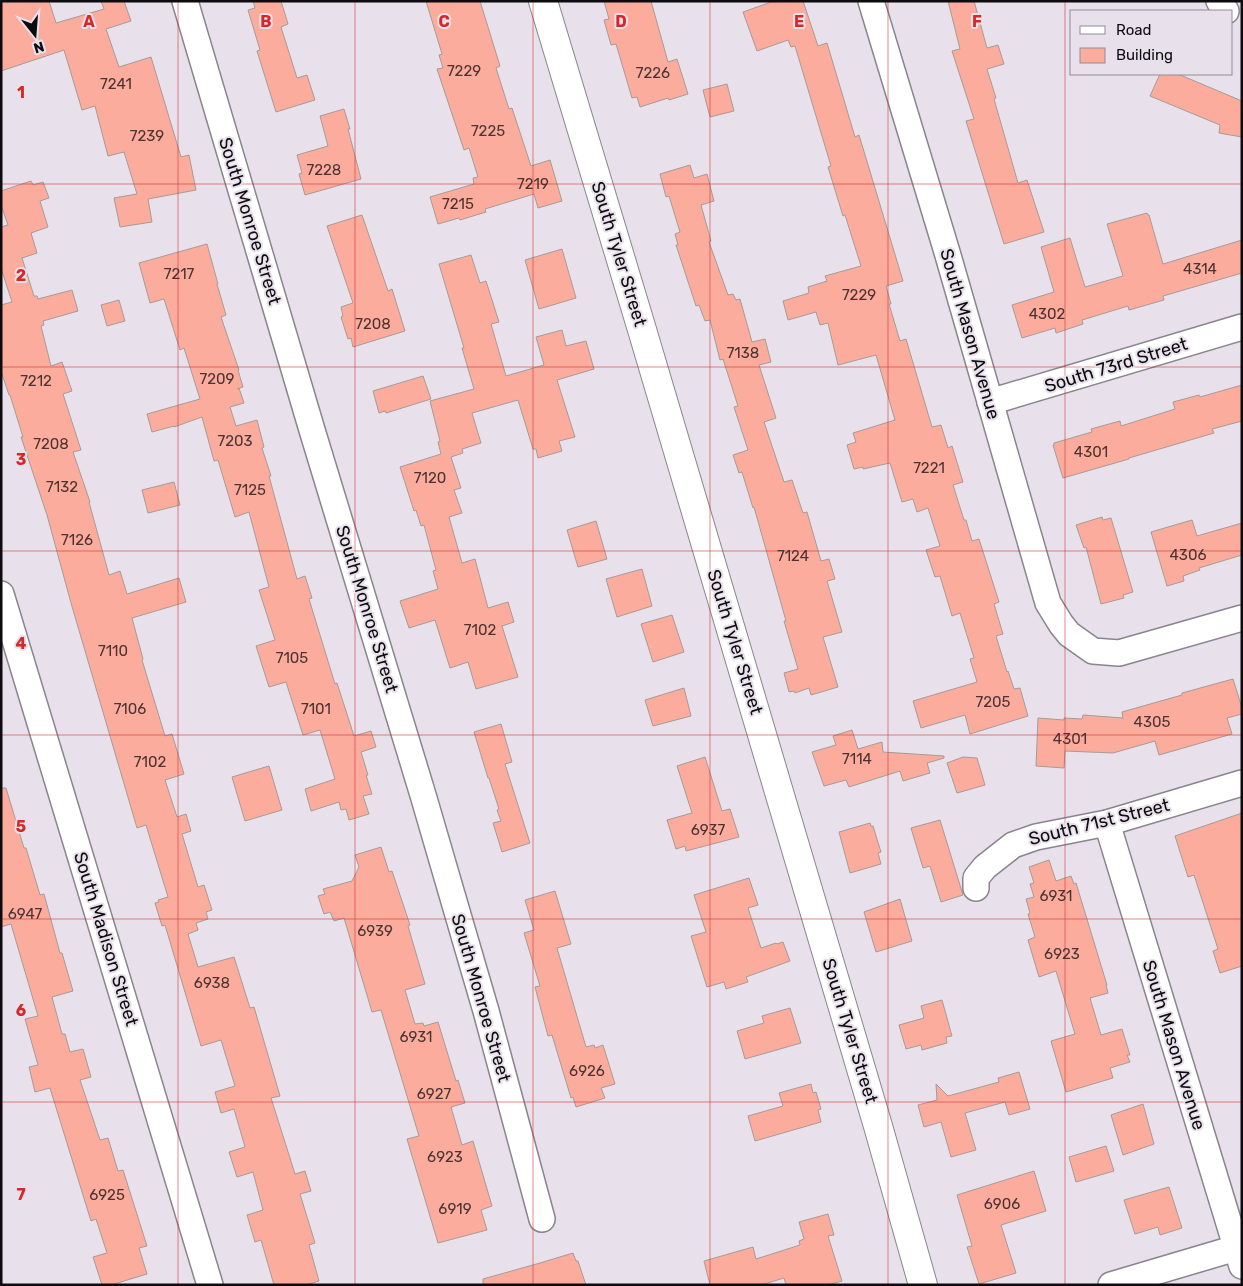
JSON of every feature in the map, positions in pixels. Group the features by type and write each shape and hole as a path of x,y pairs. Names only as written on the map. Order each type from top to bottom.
{"street":[{"name":"South Monroe Street","path":"185,1 312,430 426,804 486,1011 542,1220"},
{"name":"South Tyler Street","path":"543,1 876,1117 924,1285"},
{"name":"South Mason Avenue","path":"871,1 947,252 1048,603 1069,634 1093,651 1119,654 1242,618"},
{"name":"South 73rd Street","path":"990,402 1242,327"},
{"name":"South Madison Street","path":"1,594 210,1285"},
{"name":"South 71st Street","path":"976,888 976,878 984,867 1013,845 1036,837 1107,823 1242,783"},
{"name":"South Mason Avenue","path":"1107,823 1239,1257"},
{"path":"1111,1285 1239,1257"}],"building":[{"path":"1,1 49,1 56,23 104,9 101,1 124,1 131,21 106,29 119,67 151,57 181,157 189,155 196,190 148,199 152,222 120,227 114,198 137,194 124,152 108,156 95,106 82,110 64,50 1,71"},
{"path":"253,1 281,1 288,24 281,27 297,78 307,75 315,100 276,112 257,51 260,50 248,10 255,8"},
{"path":"426,1 480,1 500,66 496,68 509,109 512,108 531,166 550,160 562,201 538,208 534,194 485,209 486,212 438,224 430,197 474,184 473,178 478,177 469,148 464,150 437,69 443,68 439,55 442,54"},
{"path":"604,1 651,1 668,62 677,59 688,94 640,107 637,97 632,98 616,44 611,45 604,20 609,19"},
{"path":"774,1 803,1 818,46 827,43 855,137 859,135 903,281 886,286 891,304 889,304 900,341 906,339 932,427 941,425 948,448 952,446 963,482 953,485 972,541 979,539 999,602 994,604 1003,634 996,636 1007,672 1014,689 1020,688 1028,716 970,734 965,715 921,728 913,701 977,682 970,659 974,658 960,613 952,616 940,576 935,577 926,550 940,546 928,508 917,512 913,499 902,502 890,463 854,469 847,445 856,442 853,433 895,420 876,355 838,365 828,323 820,325 816,312 788,320 783,301 809,293 808,287 827,281 825,276 861,266 828,167 831,166 795,46 791,47 788,40 757,51 743,12"},
{"path":"948,1 974,1 987,48 998,45 1004,64 987,69 996,98 994,99 1018,183 1027,180 1044,232 1004,244 966,121 974,119 952,51 960,49"},
{"path":"1160,75 1180,75 1242,101 1242,137 1219,133 1220,125 1150,96"},
{"path":"727,84 734,111 710,117 703,90"},
{"path":"344,109 361,179 305,195 299,174 302,173 297,155 328,146 320,116"},
{"path":"690,165 694,178 707,174 714,201 701,205 711,241 709,242 728,295 733,294 736,300 740,299 752,342 765,339 771,362 759,365 776,418 764,422 784,482 792,480 803,513 807,512 821,561 829,559 835,579 827,581 842,632 823,637 838,687 811,695 809,688 795,693 794,691 789,692 784,673 798,669 754,507 742,472 739,473 733,455 748,450 734,407 738,406 723,359 720,360 710,320 705,321 699,305 696,306 676,245 678,245 675,234 680,232 669,196 666,197 660,174"},
{"path":"31,181 33,185 43,182 49,198 40,201 48,227 31,233 37,253 22,258 34,296 37,296 38,299 72,290 78,311 43,321 44,325 41,326 51,366 62,362 72,391 63,394 81,450 73,452 90,502 109,575 120,571 127,594 179,578 186,602 132,618 142,660 165,736 172,734 184,774 165,780 177,817 186,814 191,831 182,834 198,887 204,885 212,910 206,912 208,919 196,923 198,930 188,934 198,967 234,957 250,1008 254,1007 280,1096 271,1098 295,1174 305,1171 311,1191 300,1194 315,1243 309,1245 319,1281 306,1285 274,1285 261,1240 255,1242 247,1215 263,1210 253,1172 237,1177 229,1152 245,1147 234,1109 221,1113 215,1092 235,1086 221,1040 201,1046 165,925 162,926 155,903 168,897 146,825 137,828 47,515 1,371 1,305 12,302 1,268 1,227 8,225 1,205 1,191"},
{"path":"1147,213 1163,264 1242,240 1242,273 1163,296 1164,300 1129,310 1128,306 1082,320 1083,324 1056,333 1055,328 1022,338 1012,305 1054,292 1041,247 1070,238 1085,287 1123,276 1107,224"},
{"path":"362,215 388,291 392,289 405,331 353,347 351,338 348,339 341,317 343,316 341,307 353,303 327,226"},
{"path":"207,244 226,315 221,317 243,387 239,388 244,403 230,407 236,426 257,420 264,447 262,448 271,476 269,476 297,579 305,576 312,598 309,599 335,684 337,683 354,736 371,731 376,747 361,752 372,794 363,796 369,814 349,820 346,809 341,810 339,802 311,811 305,789 335,779 320,730 303,735 286,682 269,687 256,646 275,640 259,590 269,587 249,512 235,517 218,460 214,461 202,417 174,427 152,432 147,414 200,399 184,348 180,350 164,299 150,303 139,263"},
{"path":"562,249 576,298 539,309 525,260"},
{"path":"471,255 480,283 486,281 499,322 491,324 506,376 544,365 536,337 562,330 566,346 586,341 594,369 557,380 575,437 559,441 562,451 538,458 536,449 533,449 518,400 472,413 481,443 462,449 463,453 451,457 461,488 454,490 462,513 449,517 462,563 475,559 488,608 508,602 514,622 502,626 518,677 476,689 468,662 450,668 435,620 409,628 400,601 438,589 433,571 436,570 424,525 421,526 416,510 414,511 400,467 441,454 438,442 440,441 430,401 474,389 439,264"},
{"path":"119,300 125,321 107,326 101,305"},
{"path":"423,376 431,399 386,413 385,411 379,413 373,391"},
{"path":"1242,385 1242,421 1212,429 1214,433 1063,478 1054,443 1092,432 1091,429 1120,421 1121,426 1175,409 1173,402 1199,395 1200,397"},
{"path":"174,482 180,505 148,513 142,490"},
{"path":"1102,517 1103,520 1111,518 1133,592 1123,595 1124,598 1101,604 1086,547 1084,548 1076,525"},
{"path":"1192,520 1197,536 1242,523 1242,555 1199,568 1200,570 1183,576 1184,581 1167,586 1151,532"},
{"path":"596,521 607,559 578,567 567,530"},
{"path":"642,569 652,606 617,617 606,579"},
{"path":"672,615 684,652 653,662 641,624"},
{"path":"1233,679 1242,714 1227,718 1232,734 1159,755 1155,741 1113,753 1065,751 1064,768 1036,766 1038,718 1082,719 1083,715 1123,718 1122,712"},
{"path":"684,688 691,716 653,726 645,700"},
{"path":"501,724 512,762 505,764 530,843 502,852 493,823 501,821 497,810 499,809 474,732"},
{"path":"852,730 858,749 882,742 883,752 944,756 944,758 927,763 930,773 903,781 900,771 849,787 846,780 824,786 812,752 836,745 833,736"},
{"path":"705,757 722,811 730,809 739,837 686,851 685,846 676,849 667,820 692,813 677,766"},
{"path":"963,757 977,758 985,785 957,793 947,763"},
{"path":"269,766 282,810 245,821 232,777"},
{"path":"1,788 6,788 40,895 44,894 60,953 62,953 73,991 52,997 62,1034 65,1034 70,1052 83,1049 91,1077 80,1080 100,1140 108,1138 118,1171 123,1170 147,1246 139,1248 147,1274 111,1285 102,1285 93,1257 107,1253 96,1219 91,1221 50,1088 35,1092 29,1067 38,1065 25,1019 38,1016 11,924 1,927"},
{"path":"1242,813 1242,966 1220,973 1213,951 1218,949 1194,875 1188,877 1175,836"},
{"path":"940,820 963,895 941,902 930,866 923,868 911,828"},
{"path":"870,823 873,826 881,852 878,853 881,864 850,873 839,832"},
{"path":"381,847 389,872 392,871 410,925 408,926 425,984 405,990 415,1024 423,1023 424,1026 438,1022 456,1081 458,1080 465,1103 451,1107 462,1145 473,1141 492,1206 481,1210 487,1230 438,1243 407,1139 419,1136 381,1010 372,1012 344,918 334,921 330,912 324,914 318,896 325,894 323,889 352,881 359,867 355,855"},
{"path":"1049,860 1056,881 1071,876 1074,884 1076,883 1107,985 1108,993 1090,998 1101,1035 1122,1029 1130,1055 1127,1055 1130,1062 1110,1068 1113,1078 1066,1092 1051,1041 1075,1034 1056,971 1039,977 1028,940 1035,937 1028,914 1030,913 1026,899 1034,897 1030,884 1034,883 1029,867"},
{"path":"749,878 758,905 748,908 761,948 783,942 790,961 746,977 748,982 726,989 724,982 707,987 691,936 706,932 694,895"},
{"path":"555,891 571,944 557,948 586,1047 594,1045 595,1048 603,1045 615,1084 601,1088 605,1098 576,1107 573,1097 571,1098 552,1035 548,1036 535,987 540,986 524,933 534,930 525,900"},
{"path":"900,899 912,941 876,952 864,912"},
{"path":"942,1000 952,1036 946,1037 947,1043 922,1050 921,1045 906,1049 899,1025 924,1018 921,1006"},
{"path":"790,1008 801,1043 745,1059 737,1031 764,1023 762,1016"},
{"path":"1019,1072 1030,1109 1009,1115 1005,1102 965,1113 976,1150 951,1157 941,1122 924,1127 918,1105 937,1100 936,1084 948,1096 999,1082 998,1078"},
{"path":"811,1084 813,1093 816,1092 821,1109 818,1110 821,1122 755,1141 748,1116 783,1106 779,1093"},
{"path":"1143,1104 1154,1144 1123,1155 1111,1115"},
{"path":"1106,1146 1114,1171 1076,1182 1069,1157"},
{"path":"1034,1171 1046,1211 1001,1225 1016,1273 979,1284 967,1247 972,1246 957,1195"},
{"path":"1169,1187 1182,1228 1160,1235 1158,1227 1135,1234 1124,1200"},
{"path":"828,1214 834,1235 828,1236 842,1281 828,1285 786,1285 784,1278 761,1285 710,1285 704,1261 753,1247 756,1259 800,1245 799,1241 804,1239 799,1222"},
{"path":"573,1253 576,1261 578,1261 586,1285 483,1285 483,1279"}]}
